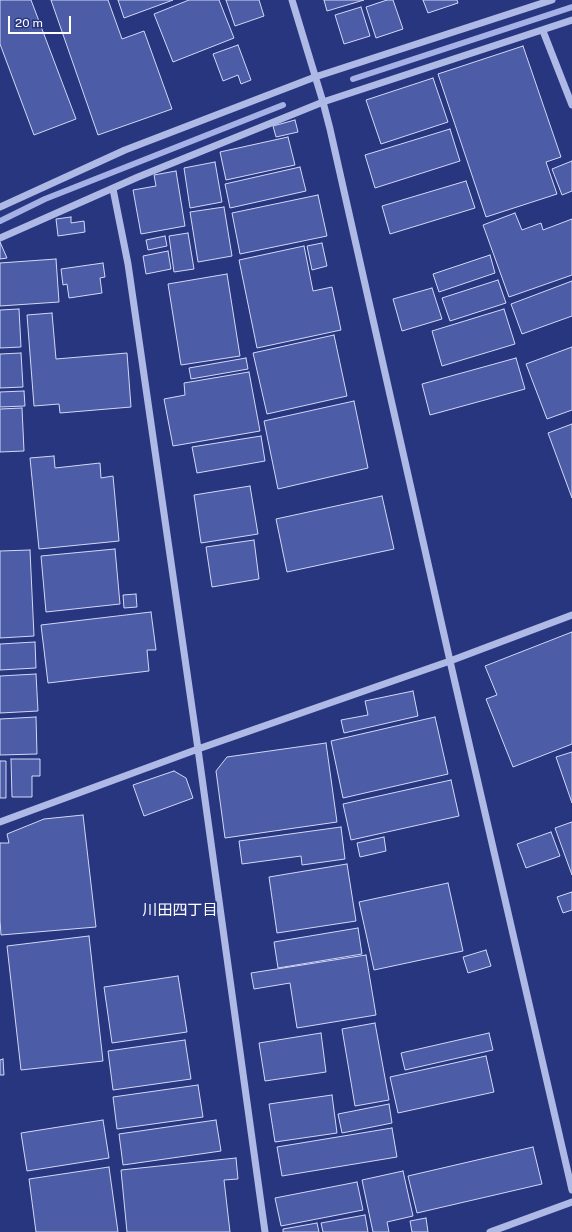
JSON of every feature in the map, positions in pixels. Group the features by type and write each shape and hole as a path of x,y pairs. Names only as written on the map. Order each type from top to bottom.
{"street":[{"path":"292,0 323,102 572,1190"},
{"path":"0,208 125,150 315,77 552,0"},
{"path":"0,238 145,174 323,102 543,31 572,20"},
{"path":"543,31 572,105"},
{"path":"113,189 128,264 198,749 265,1232"},
{"path":"0,822 198,749 450,661 572,615"},
{"path":"490,1232 572,1202"}],"building":[{"path":"0,0 31,0 76,119 34,135 0,44"},
{"path":"51,0 108,0 122,39 144,31 172,109 98,135"},
{"path":"118,0 173,0 124,18"},
{"path":"189,0 219,0 234,38 173,62 154,14"},
{"path":"226,0 259,0 264,16 235,26"},
{"path":"324,0 364,0 327,11"},
{"path":"387,0 393,0 403,29 376,38 366,7"},
{"path":"423,0 457,0 458,3 428,13"},
{"path":"361,7 370,36 344,44 335,15"},
{"path":"238,45 251,80 241,84 238,75 223,81 213,54"},
{"path":"523,46 561,157 546,162 557,194 486,217 438,74"},
{"path":"433,78 448,122 381,144 366,100"},
{"path":"295,120 298,132 276,137 273,126"},
{"path":"450,129 460,161 375,188 365,155"},
{"path":"288,137 295,165 226,180 220,152"},
{"path":"572,161 572,191 562,195 552,169"},
{"path":"215,162 222,202 190,208 184,168"},
{"path":"300,167 306,191 230,208 225,184"},
{"path":"176,171 185,226 141,234 133,190 156,186 154,175"},
{"path":"466,181 475,208 390,234 382,206"},
{"path":"318,195 327,236 240,254 232,213"},
{"path":"224,207 232,256 198,262 190,212"},
{"path":"515,213 522,230 541,223 543,230 572,219 572,275 509,297 483,225"},
{"path":"71,217 71,223 84,221 85,232 58,236 56,219"},
{"path":"188,233 194,269 174,272 169,236"},
{"path":"165,236 167,246 148,250 146,240"},
{"path":"0,242 7,258 0,259"},
{"path":"322,243 327,266 312,270 307,246"},
{"path":"304,246 313,291 332,287 341,330 257,348 239,260"},
{"path":"168,251 171,269 146,274 143,256"},
{"path":"490,255 495,273 439,292 433,274"},
{"path":"56,259 59,302 0,306 0,263"},
{"path":"103,263 105,277 100,278 102,293 69,298 67,284 63,285 61,269"},
{"path":"227,274 240,356 181,365 168,284"},
{"path":"498,280 506,303 450,321 442,298"},
{"path":"572,281 572,316 522,334 511,304"},
{"path":"432,288 442,319 402,331 393,299"},
{"path":"19,309 21,347 0,348 0,310"},
{"path":"504,309 515,344 442,366 432,331"},
{"path":"52,313 56,359 127,353 131,407 60,413 59,404 34,406 27,315"},
{"path":"334,335 347,396 267,414 253,353"},
{"path":"572,347 572,410 547,419 526,364"},
{"path":"21,353 23,387 0,388 0,354"},
{"path":"246,358 248,369 191,379 189,368"},
{"path":"516,358 525,389 430,415 422,384"},
{"path":"249,372 260,431 173,446 164,399 185,395 184,383"},
{"path":"24,391 25,406 0,407 0,392"},
{"path":"354,401 368,468 278,489 264,421"},
{"path":"22,408 24,451 0,452 0,409"},
{"path":"572,424 572,498 548,433"},
{"path":"261,436 265,461 197,473 192,447"},
{"path":"54,456 55,468 100,463 101,478 113,476 119,541 39,549 30,458"},
{"path":"250,486 258,534 201,543 194,495"},
{"path":"382,496 394,549 287,572 276,519"},
{"path":"254,540 259,579 212,587 206,547"},
{"path":"115,549 120,604 46,612 41,556"},
{"path":"30,550 34,636 0,638 0,551"},
{"path":"136,594 137,607 124,608 123,595"},
{"path":"151,612 156,650 147,650 149,671 48,683 41,625"},
{"path":"572,632 572,744 513,767 486,699 497,695 485,666"},
{"path":"35,642 36,668 0,670 0,644"},
{"path":"36,674 38,711 0,713 0,676"},
{"path":"413,691 418,716 344,733 341,720 368,715 365,701"},
{"path":"36,717 37,754 0,755 0,719"},
{"path":"435,717 448,774 343,798 331,741"},
{"path":"326,743 337,822 225,838 216,771 227,757"},
{"path":"572,752 572,803 556,757"},
{"path":"11,759 40,759 40,776 32,776 32,797 12,797"},
{"path":"0,761 6,761 6,798 0,798"},
{"path":"174,771 186,778 193,798 144,816 133,785"},
{"path":"451,780 459,816 351,840 343,804"},
{"path":"83,815 96,927 1,935 0,843 9,843 7,834 44,819"},
{"path":"572,822 572,875 555,828"},
{"path":"341,827 345,859 302,865 301,856 242,864 239,841"},
{"path":"551,832 560,856 526,868 517,844"},
{"path":"384,837 386,851 360,857 357,843"},
{"path":"347,864 356,921 277,933 269,877"},
{"path":"448,883 463,951 374,970 359,902"},
{"path":"572,892 572,910 563,913 557,897"},
{"path":"358,928 362,954 278,968 274,942"},
{"path":"89,936 103,1061 21,1070 7,946"},
{"path":"486,950 491,966 468,973 463,957"},
{"path":"366,955 376,1015 297,1028 290,983 254,989 251,973"},
{"path":"178,976 187,1032 112,1043 104,987"},
{"path":"375,1023 389,1100 355,1106 342,1029"},
{"path":"321,1033 326,1072 265,1081 259,1043"},
{"path":"489,1033 493,1050 405,1070 401,1053"},
{"path":"185,1040 191,1079 113,1090 108,1051"},
{"path":"486,1056 494,1092 398,1113 390,1077"},
{"path":"3,1059 4,1075 0,1075 0,1060"},
{"path":"198,1085 203,1117 117,1129 113,1097"},
{"path":"332,1095 337,1133 275,1142 269,1104"},
{"path":"389,1104 392,1123 342,1133 338,1114"},
{"path":"103,1120 109,1158 27,1171 21,1133"},
{"path":"216,1120 221,1151 123,1165 119,1134"},
{"path":"392,1128 397,1157 282,1176 277,1147"},
{"path":"533,1147 542,1184 417,1213 408,1176"},
{"path":"236,1158 238,1179 224,1180 230,1232 127,1232 121,1170"},
{"path":"109,1167 118,1232 36,1232 29,1179"},
{"path":"403,1171 413,1216 387,1222 389,1232 373,1232 362,1180"},
{"path":"357,1182 363,1210 281,1226 275,1198"},
{"path":"365,1215 368,1232 323,1232 321,1223"},
{"path":"426,1218 428,1232 412,1232 410,1221"},
{"path":"317,1223 319,1232 283,1232 283,1229"}],"waterway":[{"path":"353,79 572,7"},
{"path":"0,221 45,199 283,105"}],"district":[{"name":"川田四丁目","path":"180,910"}]}
